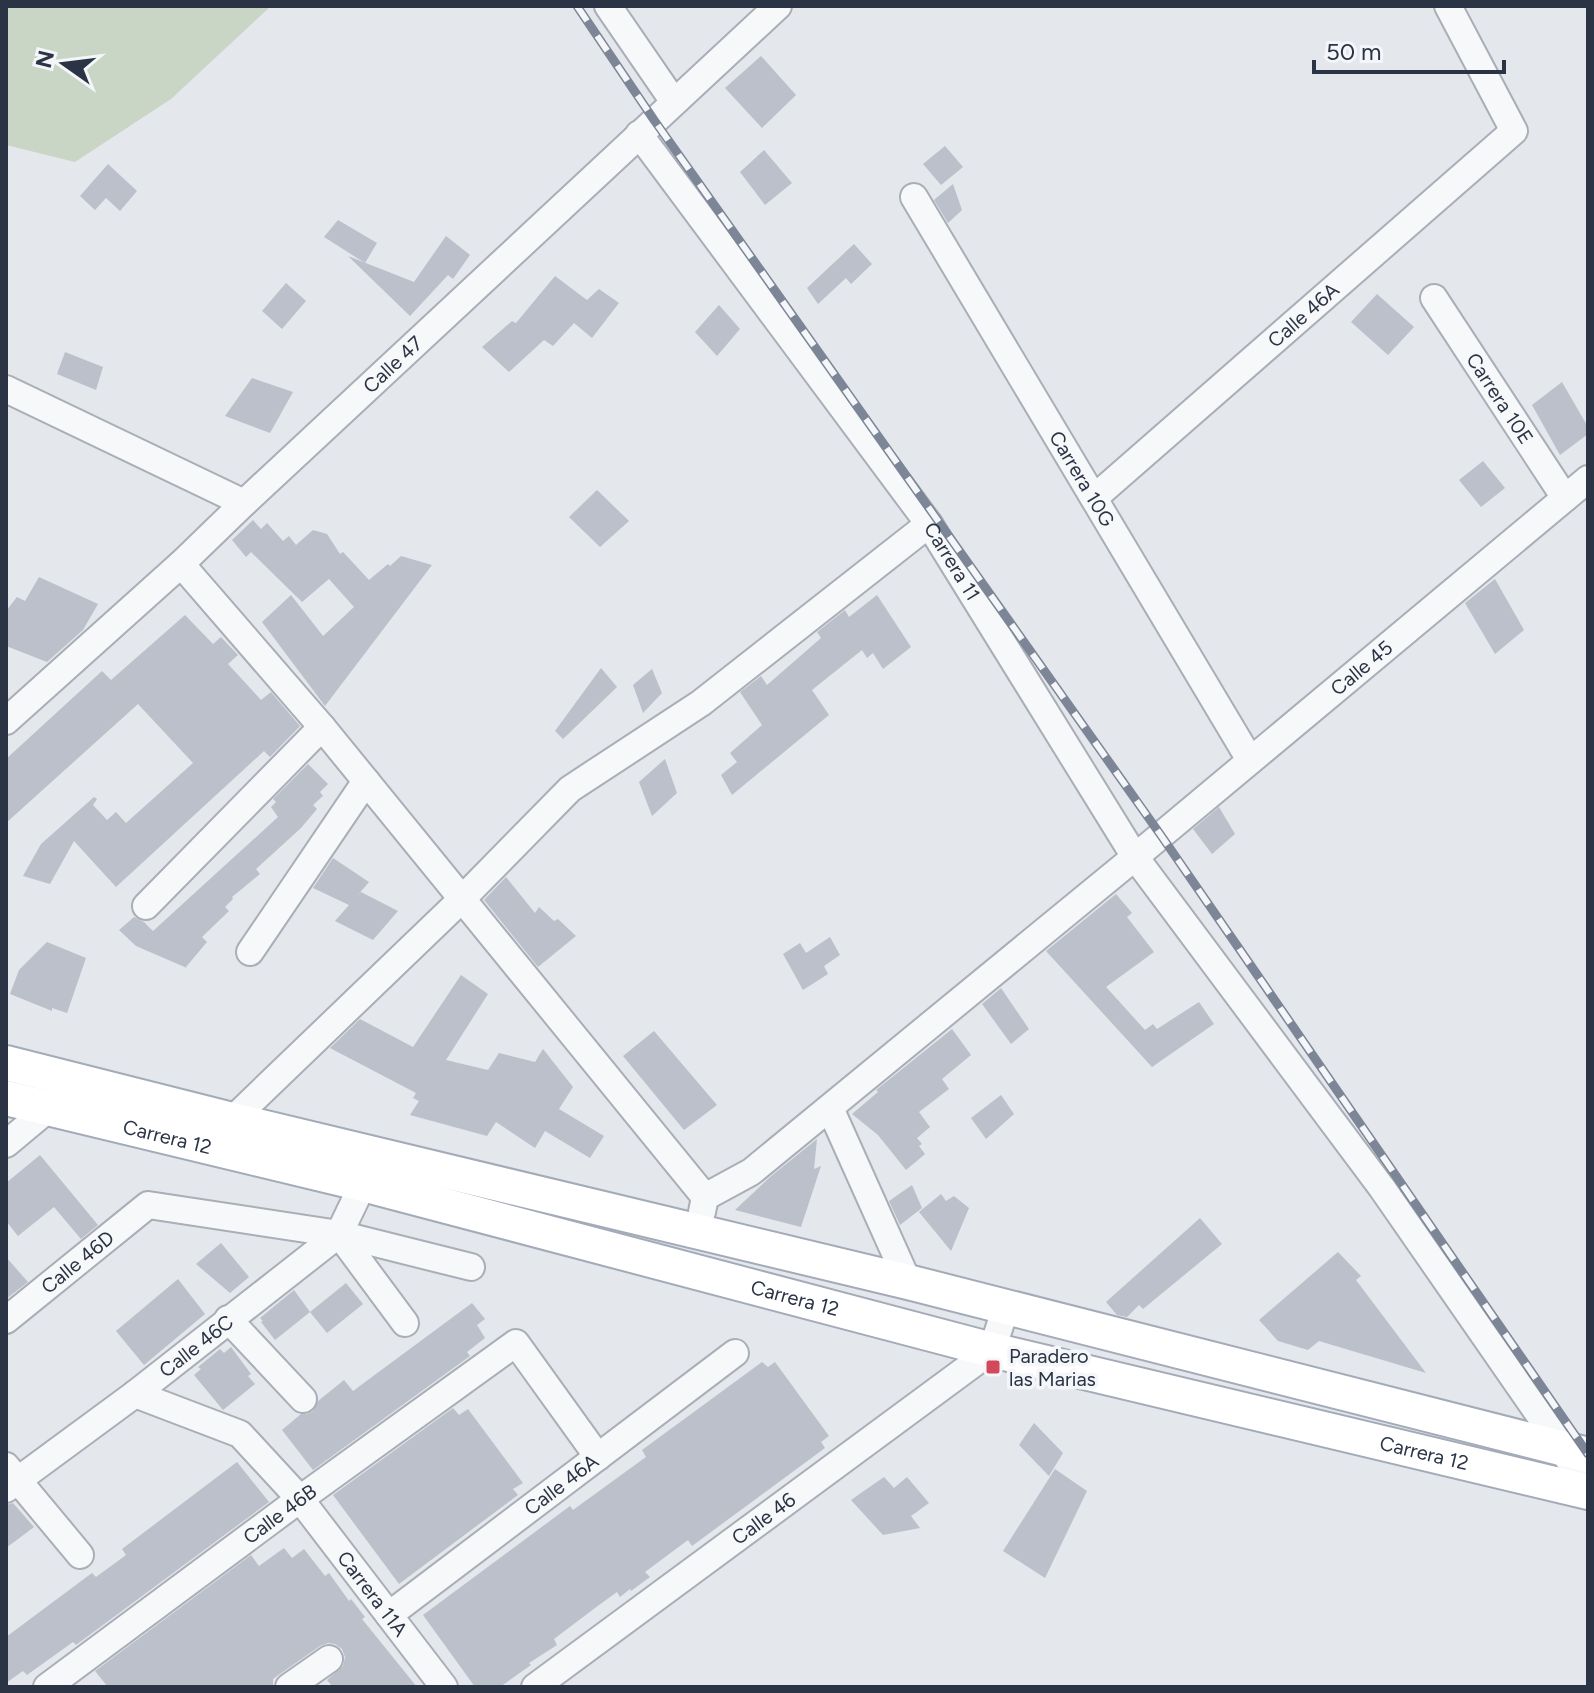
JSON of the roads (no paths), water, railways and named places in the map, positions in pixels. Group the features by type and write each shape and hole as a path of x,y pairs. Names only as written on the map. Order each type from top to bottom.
{"main road":[{"name":"Carrera 12","path":"6,1063 908,1282 1575,1452"},
{"name":"Carrera 12","path":"6,1098 363,1184 992,1350 1587,1492"}],"street":[{"path":"608,6 674,102"},
{"name":"Calle 47","path":"6,721 181,564 778,6"},
{"name":"Calle 46A","path":"1094,498 1514,131 1448,6"},
{"name":"Carrera 11","path":"639,134 929,524 1135,857 1575,1452 1587,1492"},
{"name":"Carrera 10G","path":"914,197 1250,760"},
{"name":"Carrera 10E","path":"1434,298 1565,498"},
{"path":"6,389 244,503"},
{"name":"Calle 45","path":"705,1197 751,1172 830,1108 1588,479"},
{"path":"232,1120 462,899 570,789 701,703 929,524"},
{"path":"181,564 322,727 705,1197 699,1232"},
{"path":"146,906 322,727"},
{"path":"250,952 366,781"},
{"path":"830,1108 908,1282"},
{"path":"6,1144 48,1109"},
{"name":"Calle 46C","path":"10,1478 135,1394 339,1234 363,1184"},
{"name":"Calle 46D","path":"6,1320 148,1205 339,1234"},
{"path":"339,1234 471,1267"},
{"path":"339,1234 405,1323"},
{"path":"992,1350 1006,1307"},
{"path":"228,1319 303,1399"},
{"name":"Calle 46B","path":"47,1687 516,1343 598,1457"},
{"name":"Calle 46","path":"535,1687 992,1350"},
{"name":"Calle 46A","path":"389,1615 735,1353"},
{"name":"Carrera 11A","path":"135,1394 240,1434 300,1499 444,1687"},
{"path":"10,1478 80,1555"},
{"path":"289,1687 329,1659"}],"railway":[{"path":"577,6 654,120 1160,834 1588,1454"}],"place":[{"name":"Paradero las Marias","path":"993,1367"}]}
